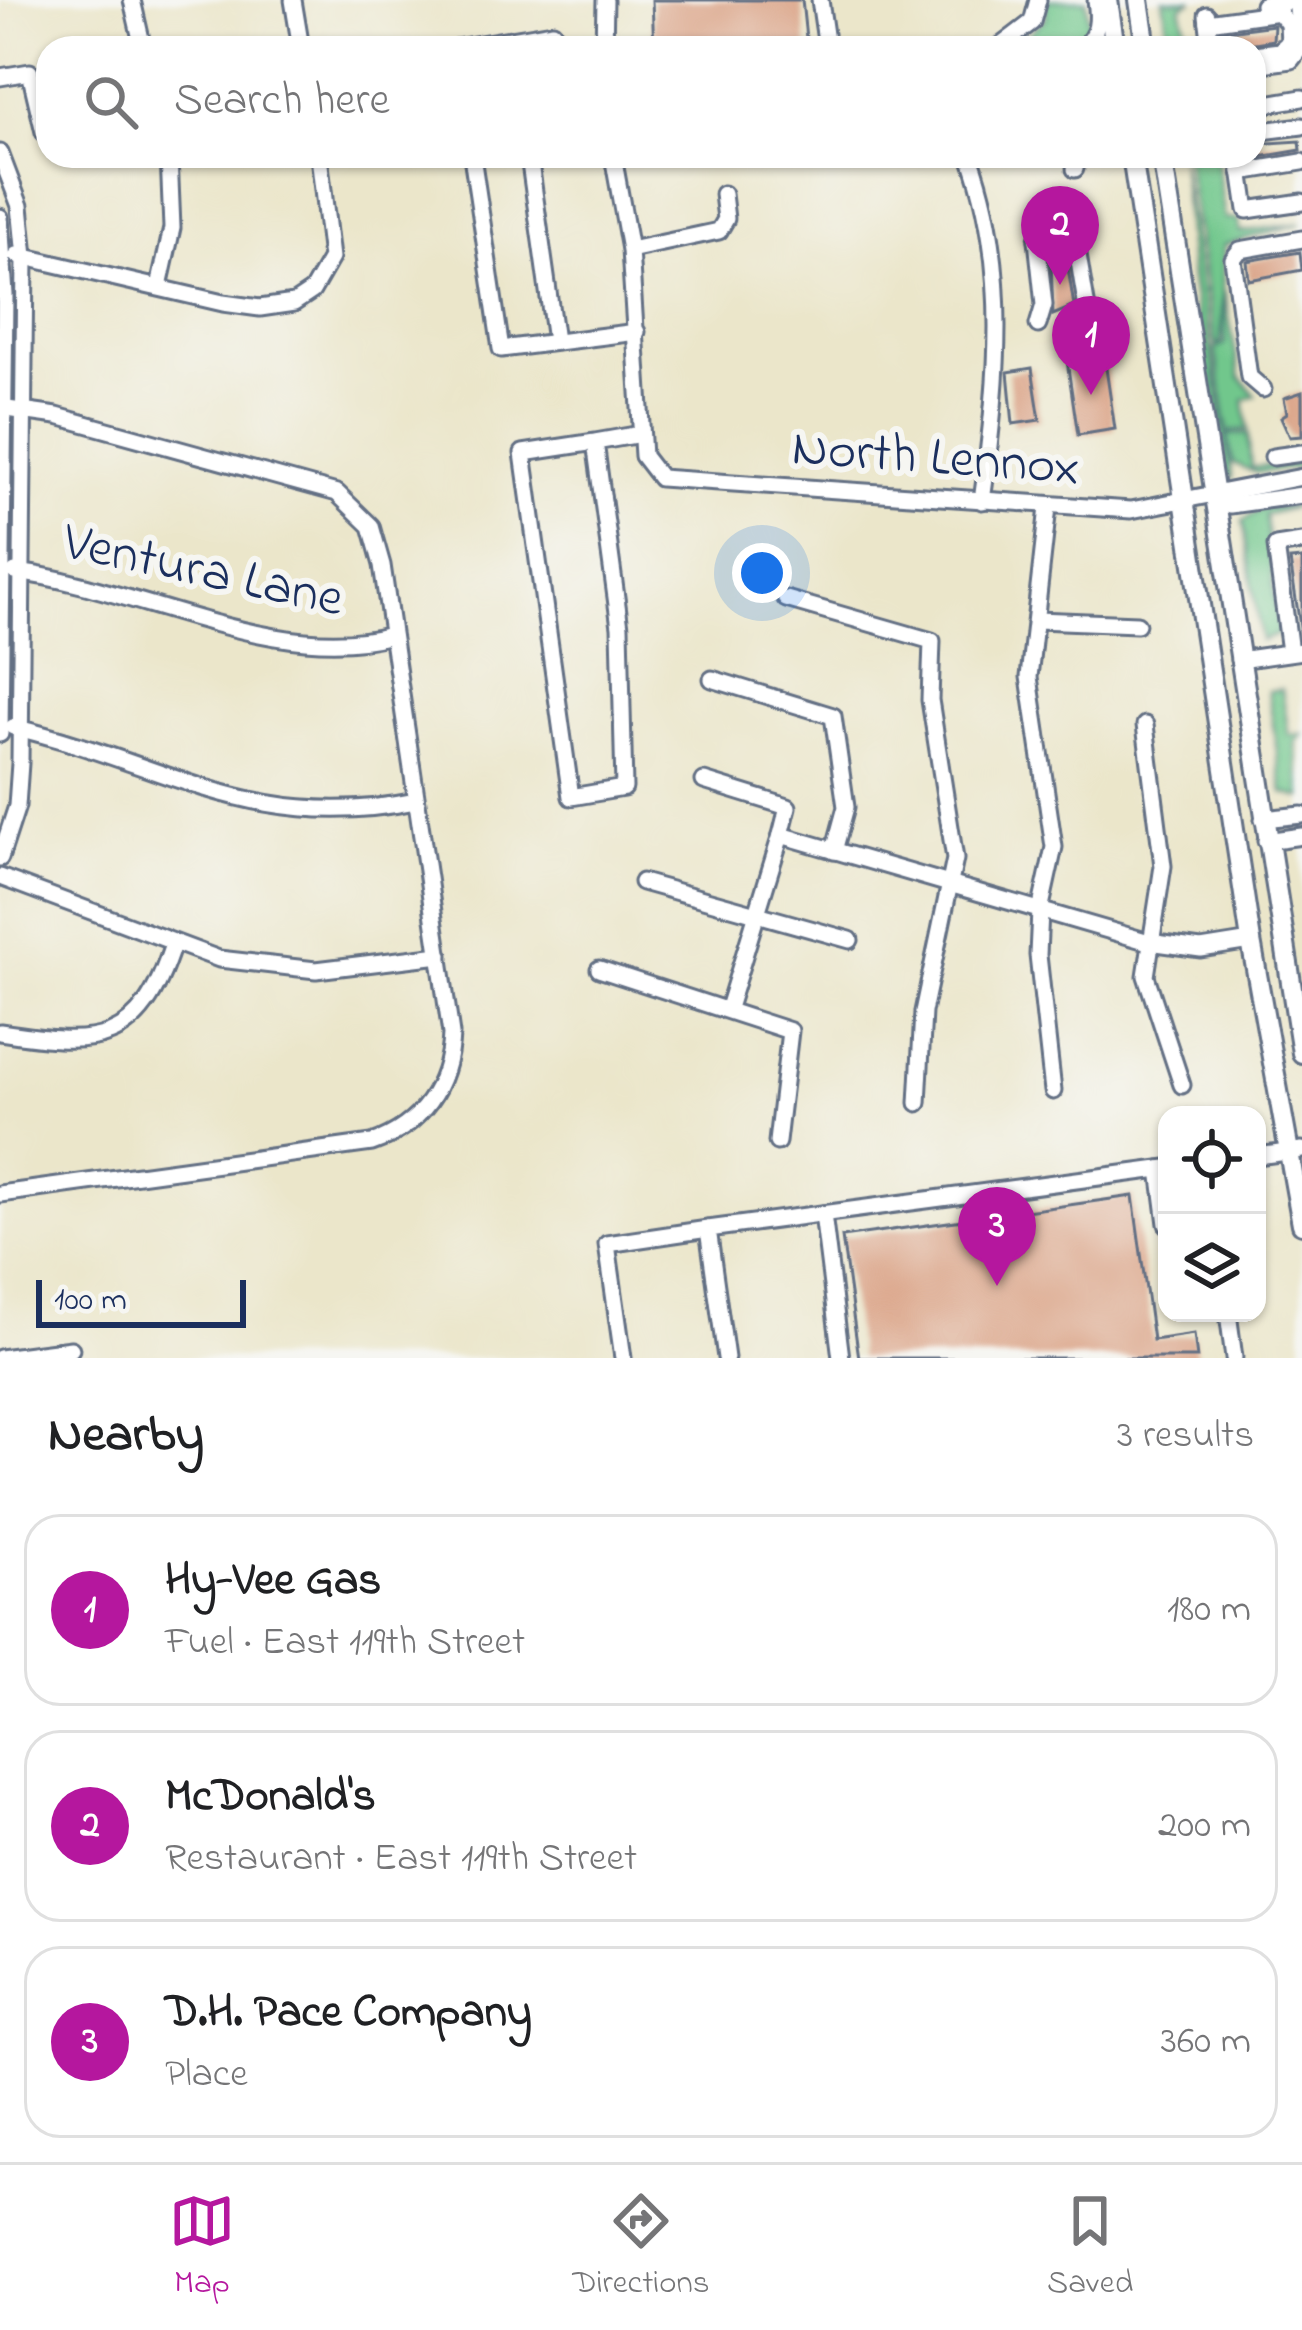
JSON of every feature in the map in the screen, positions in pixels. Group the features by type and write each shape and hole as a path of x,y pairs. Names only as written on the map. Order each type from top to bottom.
{"main road":[{"path":"1108,0 1113,36"},
{"path":"1139,0 1144,36"},
{"path":"1134,168 1251,941 1297,1151 1302,1224"},
{"path":"1164,168 1302,1053"}],"street":[{"path":"132,0 140,36"},
{"path":"293,0 299,36"},
{"path":"604,36 605,0"},
{"path":"820,0 825,36"},
{"path":"1014,36 1032,22 1038,0"},
{"path":"1093,36 1099,20 1096,0"},
{"path":"1210,36 1207,12 1299,0 1302,46 1292,60 1266,63"},
{"path":"1208,22 1279,12 1288,24 1288,42 1279,51 1266,53"},
{"path":"538,36 553,32"},
{"path":"0,77 31,72 36,95"},
{"path":"1266,104 1302,98"},
{"path":"1266,130 1302,126"},
{"path":"0,153 20,206 25,257 17,806 0,858"},
{"path":"1266,164 1301,163"},
{"path":"159,287 172,228 170,168"},
{"path":"2,252 260,308 294,303 312,291 331,258 320,168"},
{"path":"474,168 501,349 637,332"},
{"path":"531,168 555,341"},
{"path":"595,442 620,627 624,788 571,797 523,453 640,434 630,250 615,168"},
{"path":"974,168 986,208 996,291 995,364 982,501"},
{"path":"1241,168 1246,210 1302,202"},
{"path":"630,250 718,231 726,219 724,194"},
{"path":"0,217 0,734"},
{"path":"1038,325 1045,305 1037,239 1064,231 1076,243 1088,309 1074,325"},
{"path":"1263,389 1249,377 1235,255 1302,239"},
{"path":"0,1194 347,1148 387,1138 425,1108 447,1066 451,1034 370,526 337,493 2,408"},
{"name":"North Lennox","path":"640,434 643,456 653,474 667,480 1131,510 1213,498"},
{"path":"1273,458 1302,452"},
{"path":"1213,498 1229,488 1302,477"},
{"path":"1213,498 1230,505 1302,495"},
{"path":"1048,507 1029,677 1054,847 1040,911 1038,955 1053,1091"},
{"path":"1239,659 1296,652 1276,546 1302,542"},
{"name":"Ventura Lane","path":"1,571 296,638 368,642 391,635"},
{"path":"786,598 932,641 930,700 955,860 923,1012 918,1103"},
{"path":"1037,620 1137,624"},
{"path":"712,679 832,716 846,807 834,851"},
{"path":"0,724 266,807 335,813 416,801"},
{"path":"1145,725 1163,866 1146,976 1182,1084"},
{"path":"704,781 788,807 728,1008"},
{"path":"1263,820 1302,814"},
{"path":"781,835 1150,941 1202,949 1251,941"},
{"path":"1266,841 1302,836"},
{"path":"0,877 218,959 296,969 440,955"},
{"path":"642,882 850,940"},
{"path":"0,1032 69,1042 117,1032 149,1004 173,944"},
{"path":"599,969 790,1031 777,1142"},
{"path":"1266,1155 1297,1151"},
{"path":"623,1358 607,1244 1158,1170"},
{"path":"823,1214 841,1358"},
{"path":"708,1229 726,1358"},
{"path":"1229,1322 1234,1358"},
{"path":"0,1358 71,1349"}],"green space":[{"path":"1046,0 1086,0 1090,31 1085,36 1026,36 1046,18"},
{"path":"1163,0 1193,0 1181,6 1187,36 1168,36"},
{"path":"1182,168 1232,478 1221,471 1218,457 1191,280"},
{"path":"1188,168 1218,168 1225,219 1238,219 1240,232 1302,223 1224,245 1221,343 1215,344"},
{"path":"1224,290 1240,377 1256,396 1244,400 1248,429 1228,432 1215,348 1225,345"},
{"path":"1248,433 1251,468 1302,460 1302,467 1256,473 1233,463 1228,435"},
{"path":"1302,505 1265,515 1279,634 1261,641 1243,521 1263,508"},
{"path":"1282,689 1289,735 1302,734 1296,742 1302,798 1283,793 1268,691"}],"building":[{"path":"652,0 802,0 806,36 654,36"},
{"path":"1274,25 1273,40 1266,41 1266,36 1221,36 1221,32"},
{"path":"1300,141 1301,150 1266,156 1266,143"},
{"path":"1300,252 1302,270 1249,280 1247,261"},
{"path":"1066,256 1074,306 1053,315 1051,258"},
{"path":"1104,355 1115,429 1078,435 1067,361"},
{"path":"1032,368 1040,420 1013,424 1008,372"},
{"path":"1302,392 1302,436 1290,437 1281,417 1287,413 1284,398"},
{"path":"1302,559 1302,639 1290,560"},
{"path":"1133,1196 1153,1340 1194,1334 1197,1358 859,1358 842,1237"}],"place":[{"name":"McDonald's","path":"1060,285"},
{"name":"Hy-Vee Gas","path":"1091,395"},
{"name":"D.H. Pace Company","path":"997,1286"}]}
